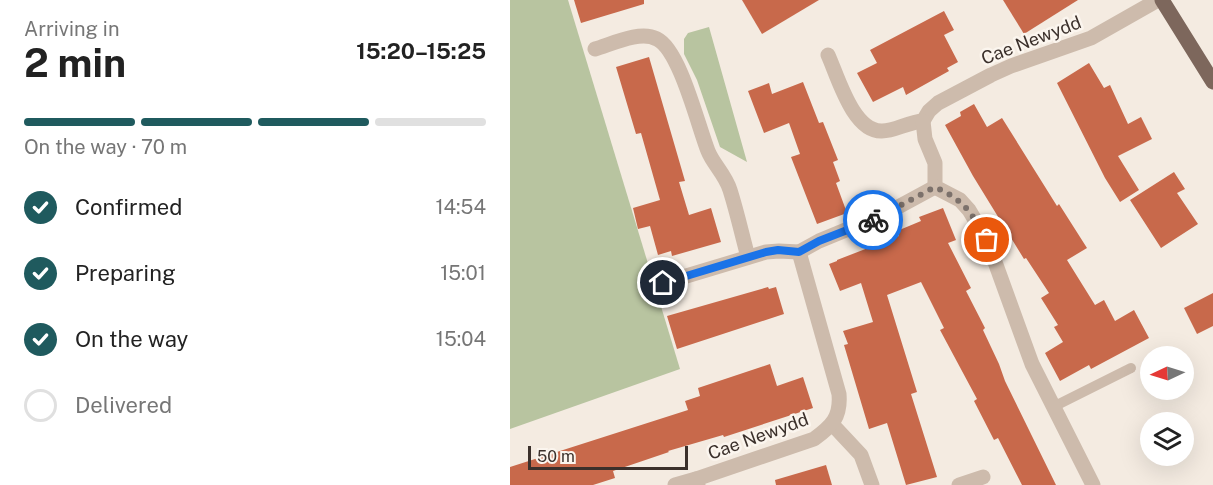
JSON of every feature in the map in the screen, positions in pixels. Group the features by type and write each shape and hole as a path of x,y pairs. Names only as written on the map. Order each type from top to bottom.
{"main road":[{"path":"1162,0 1213,82"}],"street":[{"name":"Cae Newydd","path":"923,121 938,103 991,75 1091,38 1158,0"},
{"path":"595,49 644,35 658,39 669,50 687,88 709,154 722,171 730,189 748,257"},
{"path":"828,55 856,116 870,129 878,132 887,131 911,122 923,121 925,139 935,163 935,187"},
{"path":"663,283 778,250 799,252 819,241 886,213 935,187"},
{"path":"935,187 960,200 969,210 987,240 1032,364 1093,485"},
{"name":"Cae Newydd","path":"675,485 697,482 814,439 832,424 840,408 838,394 799,252"},
{"name":"Cae Newydd","path":"832,424 857,448 872,485"},
{"path":"959,485 983,477"}],"lane":[{"path":"1053,407 1131,368"}],"green space":[{"path":"510,0 568,0 680,369 510,429"},
{"path":"709,27 747,162 720,147 697,80 684,54 684,39 688,33"}],"building":[{"path":"574,0 644,0 644,4 581,23"},
{"path":"742,0 819,0 762,34"},
{"path":"1003,0 1078,0 1024,34"},
{"path":"944,11 954,30 944,35 958,62 947,68 949,71 906,95 903,87 873,102 857,73 877,63 870,50"},
{"path":"649,57 685,181 679,182 689,215 711,208 721,242 672,256 671,251 658,255 650,226 638,229 633,208 660,200 641,133 636,134 616,67"},
{"path":"1089,63 1104,88 1110,85 1128,124 1141,117 1152,139 1118,156 1139,190 1120,202 1105,178 1057,83"},
{"path":"803,82 819,123 823,122 838,160 833,162 840,181 836,183 847,213 817,224 791,157 800,154 789,123 764,133 748,91 769,83 772,94"},
{"path":"974,104 987,127 1002,118 1057,206 1059,204 1087,248 1067,260 1095,305 1104,300 1115,321 1134,310 1149,338 1091,369 1089,365 1060,381 1045,353 1063,342 1054,327 1058,325 1041,298 1049,293 1026,258 1024,259 945,125 961,116 960,112"},
{"path":"1174,172 1185,189 1177,193 1198,224 1161,248 1130,200"},
{"path":"943,208 956,240 948,243 971,288 966,291 985,328 983,330 1005,381 1056,485 1022,485 998,438 994,440 974,401 977,399 940,330 944,328 921,282 887,295 917,392 911,394 937,477 906,485 887,423 869,429 844,345 848,344 843,331 873,322 861,283 840,291 829,264 899,236 897,231 921,221 919,217"},
{"path":"768,287 769,289 776,287 784,314 677,349 667,316"},
{"path":"1213,293 1213,326 1197,334 1184,308"},
{"path":"770,364 777,386 803,377 813,408 724,437 723,435 668,451 613,471 615,478 593,485 510,485 510,467 688,410 685,401 700,396 698,388"},
{"path":"826,465 832,485 776,485 775,480"}],"way so far":[{"path":"873,220 935,187 960,200 978,223 987,240"}],"route":[{"path":"663,283 766,252 778,250 799,252 819,241 873,220"}]}
